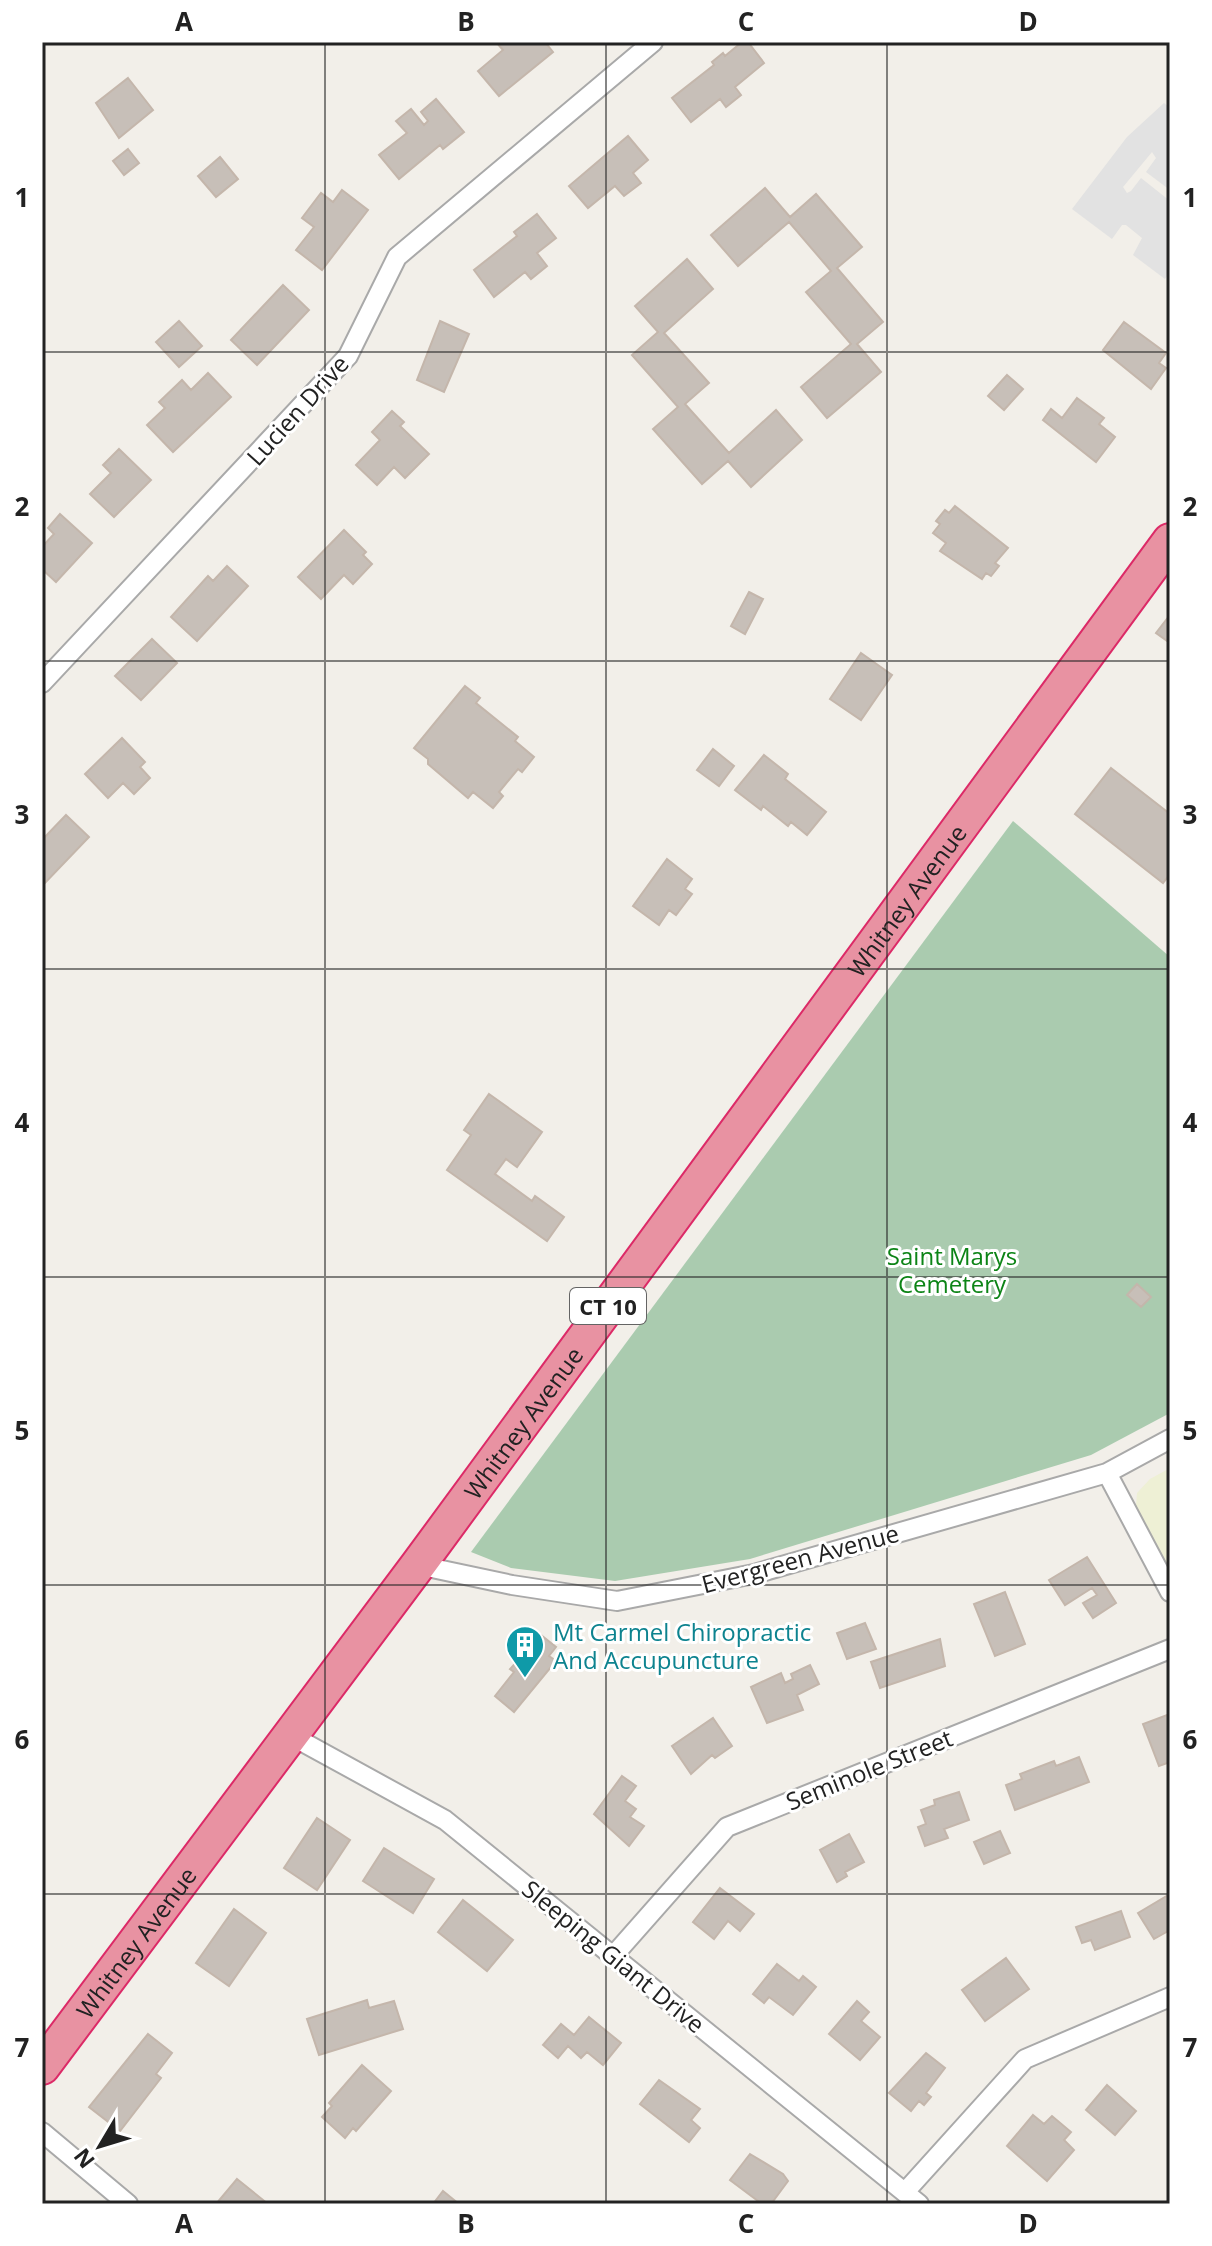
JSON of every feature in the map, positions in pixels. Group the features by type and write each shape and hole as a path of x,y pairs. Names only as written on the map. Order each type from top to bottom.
{"highway":[{"name":"Whitney Avenue","path":"42,2067 418,1565 1170,541"}],"street":[{"name":"Lucien Drive","path":"42,683 348,356 397,257 653,42"},
{"name":"Evergreen Avenue","path":"418,1565 512,1585 617,1601 754,1574 1107,1473 1170,1439"},
{"path":"1107,1473 1170,1592"},
{"name":"Seminole Street","path":"614,1955 727,1827 1170,1649"},
{"name":"Sleeping Giant Drive","path":"290,1735 445,1820 912,2198"},
{"path":"912,2198 1025,2059 1170,1997"},
{"path":"42,2132 128,2204"}],"green space":[{"name":"Saint Marys Cemetery","path":"1013,821 1170,957 1170,1413 1091,1455 750,1559 615,1581 511,1568 471,1552"},
{"path":"1170,1468 1170,1570 1136,1506 1137,1493 1150,1479"}],"shaded area":[{"path":"1164,103 1170,108 1170,190 1146,172 1156,158 1152,152 1123,187 1127,193 1131,191 1141,178 1170,201 1170,272 1165,279 1133,255 1142,238 1126,225 1122,225 1112,239 1072,209 1127,137"}],"building":[{"path":"496,42 545,42 553,52 499,96 478,71 503,50"},
{"path":"742,42 748,42 764,63 735,87 741,95 726,107 720,99 691,122 672,98 714,65 712,62 723,53 725,56"},
{"path":"128,78 153,110 119,138 96,103"},
{"path":"436,99 464,132 443,149 440,145 399,179 379,155 407,133 396,121 411,109 424,125 428,121 421,112"},
{"path":"628,136 648,160 633,173 641,183 624,196 615,186 588,208 569,186"},
{"path":"128,149 139,163 124,175 113,161"},
{"path":"220,157 238,179 216,197 198,176"},
{"path":"765,188 790,217 816,194 862,247 837,268 883,322 857,344 881,372 827,418 801,387 851,344 806,292 831,271 789,222 738,266 711,235"},
{"path":"342,190 368,210 322,270 296,250 314,227 302,218 321,193 333,202"},
{"path":"537,214 556,238 537,253 547,266 531,279 525,272 494,297 474,270 517,236 514,232"},
{"path":"687,259 713,289 664,333 709,383 685,404 729,453 776,410 802,440 751,487 728,461 702,484 653,429 678,407 632,355 658,332 635,306"},
{"path":"283,285 309,310 257,365 231,340"},
{"path":"179,321 202,346 179,367 156,342"},
{"path":"440,321 469,334 444,392 417,380"},
{"path":"1124,322 1166,353 1159,363 1166,368 1151,389 1103,350"},
{"path":"208,373 231,397 173,452 147,425 165,408 159,402 182,380 191,390"},
{"path":"1007,375 1023,389 1004,410 988,396"},
{"path":"1077,398 1104,418 1099,424 1115,437 1096,462 1043,420 1051,409 1062,418"},
{"path":"392,411 404,422 400,426 429,454 405,478 394,467 377,485 356,465 380,440 372,432"},
{"path":"119,449 151,480 114,517 90,494 111,473 103,465"},
{"path":"955,506 1008,548 995,563 999,566 991,576 986,573 982,579 940,551 946,543 933,533 940,524 936,521 945,510 949,513"},
{"path":"60,514 92,543 56,582 42,569 42,547 54,534 48,528"},
{"path":"344,530 366,552 363,555 372,564 353,584 344,575 321,599 298,577"},
{"path":"227,566 248,586 197,641 171,617 208,576 213,581"},
{"path":"749,592 763,599 745,634 731,626"},
{"path":"1170,615 1170,643 1156,633"},
{"path":"152,639 177,663 141,700 115,676"},
{"path":"861,653 892,675 861,720 830,699"},
{"path":"465,686 480,698 476,703 518,737 515,741 534,757 522,772 518,769 499,792 503,796 493,808 473,792 468,798 414,748"},
{"path":"122,738 145,762 140,767 150,778 134,794 123,783 108,798 85,774"},
{"path":"713,749 734,766 719,786 697,770"},
{"path":"764,755 788,774 785,779 826,812 807,835 791,822 788,826 763,806 761,810 735,790"},
{"path":"1111,768 1170,814 1170,874 1163,883 1075,814"},
{"path":"66,815 89,837 42,886 42,840"},
{"path":"667,859 692,879 685,889 692,894 676,915 669,910 659,925 633,906"},
{"path":"489,1094 542,1132 517,1167 506,1159 495,1174 532,1201 535,1196 564,1217 547,1241 447,1170 471,1135 464,1130"},
{"path":"1137,1284 1151,1297 1141,1307 1127,1295"},
{"path":"1087,1557 1116,1603 1093,1618 1083,1603 1097,1595 1092,1588 1065,1605 1049,1580"},
{"path":"1005,1592 1025,1644 995,1656 974,1604"},
{"path":"865,1623 876,1649 847,1659 837,1633"},
{"name":"Mt Carmel Chiropractic And Accupuncture","path":"541,1635 556,1647 549,1656 556,1661 514,1712 495,1696 514,1672 510,1669"},
{"path":"940,1639 945,1666 880,1688 871,1662"},
{"path":"810,1665 819,1684 797,1695 803,1710 767,1723 751,1687 781,1673 785,1683 793,1679 791,1674"},
{"path":"1170,1714 1170,1762 1159,1766 1143,1724"},
{"path":"713,1718 732,1746 715,1758 712,1755 691,1774 672,1746"},
{"path":"1079,1757 1089,1782 1015,1810 1006,1785 1022,1779 1020,1774 1054,1761 1056,1766"},
{"path":"622,1776 636,1786 625,1801 636,1809 630,1817 644,1826 629,1846 594,1814"},
{"path":"959,1792 969,1820 944,1829 948,1838 925,1846 918,1827 926,1824 921,1810 935,1805 934,1800"},
{"path":"317,1818 350,1840 317,1890 284,1868"},
{"path":"1000,1831 1010,1853 984,1864 974,1842"},
{"path":"849,1834 864,1862 845,1872 847,1876 837,1882 820,1850"},
{"path":"384,1848 434,1879 413,1913 363,1881"},
{"path":"720,1888 754,1914 740,1931 728,1921 714,1939 693,1922"},
{"path":"1170,1894 1170,1930 1154,1939 1138,1913"},
{"path":"463,1900 513,1940 487,1971 438,1932"},
{"path":"234,1909 266,1933 229,1986 196,1963"},
{"path":"1121,1911 1130,1937 1095,1950 1091,1940 1082,1943 1076,1927"},
{"path":"1006,1958 1029,1989 985,2021 962,1990"},
{"path":"777,1964 799,1981 803,1976 816,1987 793,2015 769,1997 764,2003 753,1994"},
{"path":"367,2000 369,2008 394,2001 403,2029 319,2055 307,2019"},
{"path":"857,2001 869,2012 861,2021 880,2037 860,2060 829,2034"},
{"path":"589,2017 621,2043 603,2065 587,2052 581,2058 568,2046 558,2058 543,2045 561,2024 574,2035"},
{"path":"148,2034 172,2053 156,2074 161,2078 120,2131 89,2107"},
{"path":"926,2053 945,2068 926,2093 931,2097 924,2105 919,2101 911,2111 889,2093"},
{"path":"362,2065 391,2091 356,2131 353,2128 345,2138 322,2117 332,2106 329,2103"},
{"path":"659,2080 700,2109 691,2120 700,2128 689,2142 640,2104"},
{"path":"1107,2085 1136,2111 1115,2135 1086,2110"},
{"path":"1033,2115 1044,2124 1052,2116 1071,2132 1064,2140 1074,2150 1047,2181 1007,2146"},
{"path":"750,2154 783,2174 788,2181 771,2204 762,2204 730,2180"},
{"path":"237,2179 268,2204 216,2204"},
{"path":"443,2191 459,2204 433,2204"}],"place":[{"name":"Mt Carmel Chiropractic And Accupuncture","path":"525,1679"}]}
